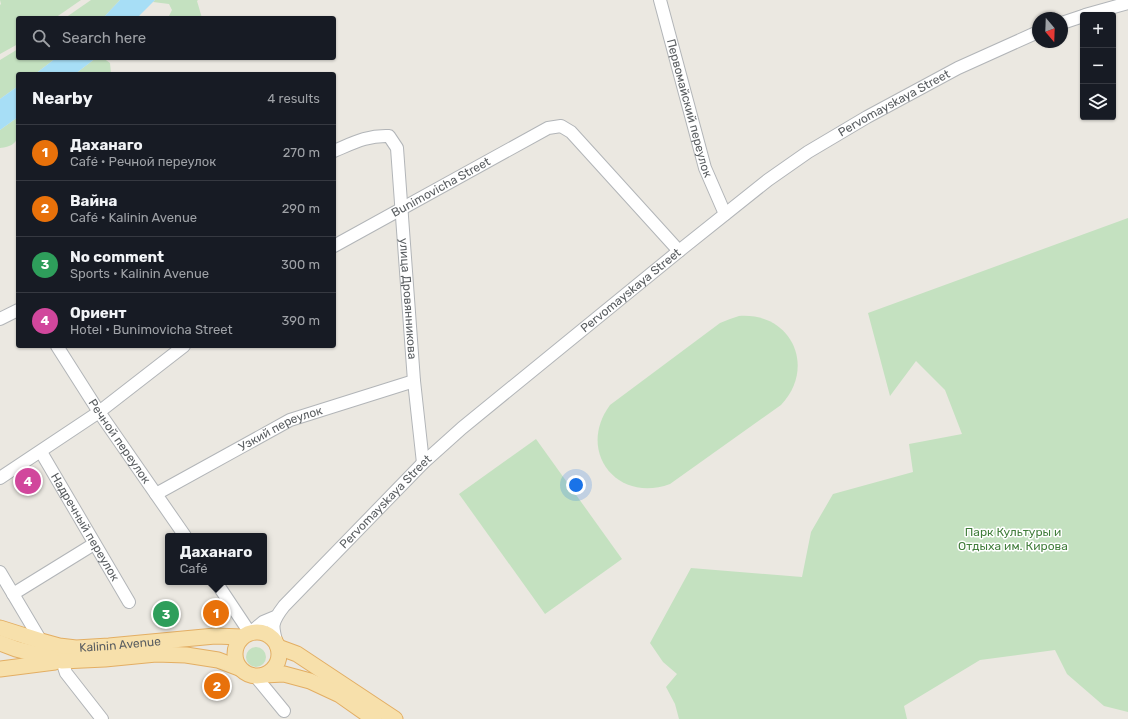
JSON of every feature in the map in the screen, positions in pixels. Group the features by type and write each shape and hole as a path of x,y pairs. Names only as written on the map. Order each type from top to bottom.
{"main road":[{"name":"Kalinin Avenue","path":"0,628 41,642 76,648 215,636 246,635"},
{"path":"260,676 272,671 277,664 280,655 274,639 267,634 258,631 246,635 237,644 234,652 235,661 239,668 246,674 260,676 284,674 310,681 340,696 374,719"},
{"name":"Kalinin Avenue","path":"0,643 16,649 62,661 156,654 186,655 218,660 239,668"},
{"path":"278,647 297,654 395,719"},
{"path":"0,669 62,661"}],"street":[{"name":"Первомайский переулок","path":"660,0 705,168 725,214"},
{"path":"1095,12 1128,3"},
{"path":"1068,21 1080,16"},
{"name":"Pervomayskaya Street","path":"246,635 263,622 275,617 294,595 423,463 462,428 768,180 808,152 867,117 958,68 1032,35"},
{"name":"Bunimovicha Street","path":"336,245 548,128 561,126 571,132 679,251"},
{"name":"улица Дровянникова","path":"336,150 367,137 389,136 397,148 414,381 423,463"},
{"path":"0,319 16,311"},
{"name":"Речной переулок","path":"58,348 99,412 183,533"},
{"path":"0,478 99,412 181,348"},
{"name":"Узкий переулок","path":"156,494 290,420 414,381"},
{"name":"Надречный переулок","path":"41,452 129,602"},
{"path":"13,594 94,544"},
{"path":"0,572 41,642"},
{"path":"218,585 246,635"},
{"path":"275,617 273,628 278,647"},
{"path":"62,661 66,673 102,719"},
{"path":"260,676 284,711"}],"green space":[{"path":"0,0 81,0 58,16 16,16 16,45 0,54"},
{"path":"91,0 120,0 105,16 68,16"},
{"path":"155,0 198,0 201,16 169,16 172,10 169,4 153,2"},
{"path":"16,50 16,60 53,60 38,72 16,72 16,87 0,99 0,60"},
{"path":"93,60 106,60 110,63 111,72 78,72"},
{"path":"16,118 16,140 12,145 0,148 0,130"},
{"name":"Парк Культуры и Отдыха им. Кирова","path":"1128,218 1128,712 1104,706 1067,674 1055,650 980,660 904,706 907,719 679,719 675,704 666,687 677,674 663,662 650,643 691,568 802,577 811,532 833,494 913,472 909,444 962,434 945,390 916,361 890,396 868,313"},
{"path":"739,316 757,317 773,323 785,332 793,345 797,359 797,374 792,390 781,405 670,484 651,488 633,487 619,480 607,469 600,455 598,440 601,422 610,405 720,323"},
{"path":"536,439 622,559 545,614 459,494"},
{"path":"256,647 263,650 266,657 263,664 256,667 249,664 246,657 249,650"}],"water":[{"path":"120,0 155,0 139,16 105,16"},
{"path":"53,60 93,60 78,72 38,72"},
{"path":"16,87 16,118 0,130 0,99"}],"place":[{"name":"Ориент","path":"28,481"},
{"name":"Даханаго","path":"216,613"},
{"name":"No comment","path":"166,614"},
{"name":"Вайна","path":"217,686"}]}
